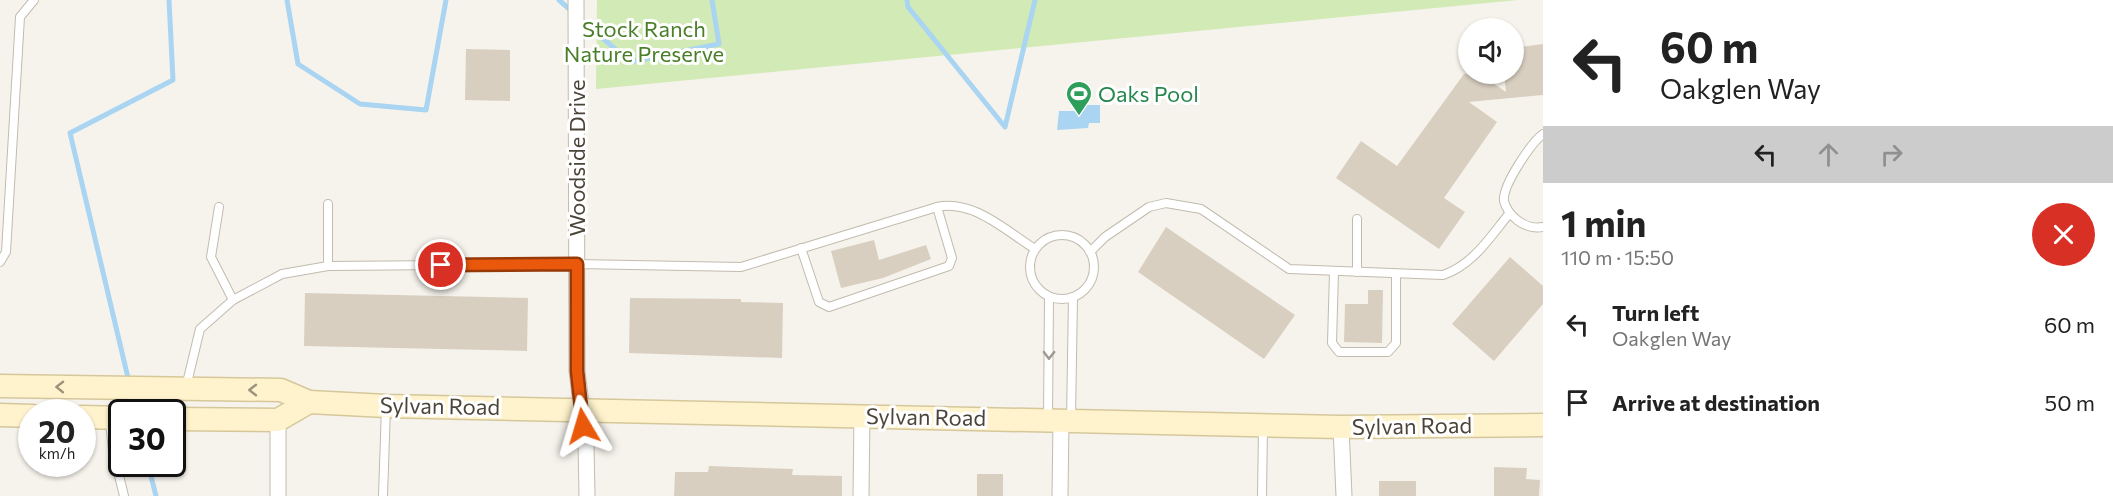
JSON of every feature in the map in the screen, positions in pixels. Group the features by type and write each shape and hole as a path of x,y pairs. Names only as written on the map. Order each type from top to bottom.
{"main road":[{"name":"Sylvan Road","path":"0,386 281,390 309,402 386,406 581,408 1341,427 1543,425"},
{"path":"186,419 278,420 309,402"},
{"path":"0,415 18,416"}],"street":[{"name":"Woodside Drive","path":"576,0 577,371 586,444 586,496"},
{"path":"861,496 862,415"},
{"path":"278,420 278,496"},
{"path":"1060,420 1060,496"},
{"path":"1341,427 1344,496"}],"lane":[{"path":"0,262 6,252 20,17 34,0"},
{"path":"1543,134 1535,140 1505,189 1504,200 1509,214 1524,226 1543,227"},
{"path":"1090,252 1105,237 1149,207 1167,203 1184,204 1201,209 1289,270 1443,275 1458,270 1471,260 1509,214"},
{"path":"328,204 328,266"},
{"path":"185,389 200,330 233,300 282,274 328,266 577,264 741,267 937,207 955,204 968,207 1035,249"},
{"path":"219,207 211,257 233,300"},
{"path":"801,248 819,302 829,307 949,266 952,258 937,207"},
{"path":"1357,219 1357,272"},
{"path":"1065,235 1084,244 1090,252 1093,262 1089,283 1073,297 1063,299 1049,297 1035,286 1029,266 1035,249 1045,240 1065,235"},
{"path":"1334,272 1332,343 1339,352 1388,352 1395,343 1396,274"},
{"path":"1049,297 1060,420"},
{"path":"1060,420 1073,297"},
{"path":"383,496 386,406"},
{"path":"1262,496 1263,425"},
{"path":"119,477 124,496"}],"green space":[{"name":"Stock Ranch Nature Preserve","path":"597,0 1518,0 596,89"}],"water":[{"name":"Oaks Pool","path":"1077,105 1100,105 1100,123 1089,123 1088,128 1057,130 1059,111 1077,111"}],"building":[{"path":"1543,44 1543,95 1469,102 1497,122 1444,198 1465,212 1439,249 1336,178 1361,141 1397,166 1458,82 1494,84 1506,92 1505,84 1524,84 1524,47"},
{"path":"466,49 510,50 510,101 465,100"},
{"path":"1166,227 1295,315 1264,359 1138,272"},
{"path":"874,240 879,260 926,245 931,259 883,278 841,288 831,251"},
{"path":"1510,257 1543,286 1543,304 1494,361 1452,324"},
{"path":"1368,290 1383,290 1382,343 1344,342 1345,304 1368,304"},
{"path":"305,293 528,298 527,351 304,346"},
{"path":"630,298 741,299 741,302 783,303 782,358 629,353"},
{"path":"709,466 793,469 792,475 842,476 842,496 674,496 675,472 708,472"},
{"path":"1494,467 1527,468 1526,479 1540,480 1539,496 1494,496"},
{"path":"977,474 1003,474 1003,496 977,496"},
{"path":"1379,481 1416,481 1416,496 1379,496"}],"waterway":[{"path":"129,382 70,133 173,80 169,0"},
{"path":"287,0 298,64 360,104 426,110 446,0"},
{"path":"559,0 630,62 719,44 712,0"},
{"path":"907,0 908,7 1005,127 1035,0"},
{"path":"132,394 133,399"},
{"path":"151,477 156,496"}],"place":[{"name":"Oaks Pool","path":"1079,117"}],"route":[{"path":"441,265 577,264 577,371 583,426"}]}
